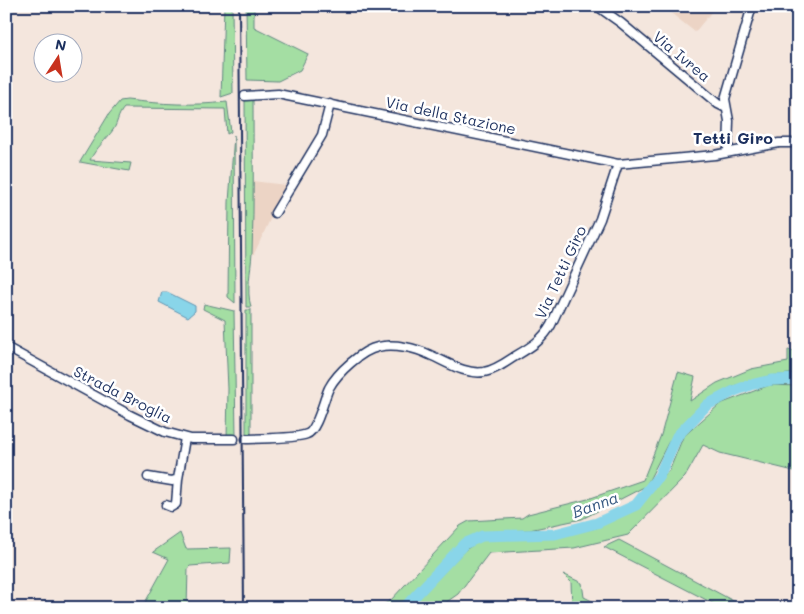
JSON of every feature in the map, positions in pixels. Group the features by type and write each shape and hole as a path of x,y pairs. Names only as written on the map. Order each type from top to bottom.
{"street":[{"name":"Via Ivrea","path":"596,6 621,23 718,104 726,108"},
{"path":"728,152 729,121 725,99 752,6"},
{"name":"Via della Stazione","path":"245,96 278,94 618,164"},
{"path":"275,213 322,135 330,104"},
{"path":"618,164 692,157 779,143 798,143"},
{"name":"Via Tetti Giro","path":"246,439 301,436 310,433 315,426 333,381 360,356 377,347 392,346 419,350 468,371 483,372 501,366 535,344 545,335 584,254 604,210 618,164"},
{"name":"Strada Broglia","path":"6,347 130,416 165,432 185,438 234,439"},
{"path":"166,505 171,507 176,504 185,438"},
{"path":"148,477 172,481 178,479"}],"shaded area":[{"path":"662,6 708,6 713,10 695,32"},
{"path":"252,181 286,185 254,254 252,254"}],"green space":[{"path":"224,6 232,6 233,93 221,97"},
{"path":"246,6 254,6 254,27 308,54 300,70 278,81 247,80"},
{"path":"245,99 253,99 253,234 249,287 251,307 246,307"},
{"path":"120,101 177,104 227,102 231,132 227,134 225,109 124,108 113,130 90,160 131,163 129,171 80,162 109,114"},
{"path":"234,135 235,303 228,297 229,202"},
{"path":"204,304 234,311 236,436 227,437 228,389 225,320 203,309"},
{"path":"246,310 251,310 251,434 246,434"},
{"path":"788,350 798,351 798,373 769,376 733,386 707,401 677,430 668,443 646,486 582,519 529,530 480,532 462,543 400,608 376,608 390,601 460,526 469,521 522,518 528,514 588,499 643,480 661,435 678,372 695,377 690,401 717,383 751,369 788,362"},
{"path":"770,385 798,386 798,472 720,453 703,445 685,477 628,535 574,548 489,553 458,594 438,608 410,608 465,550 481,540 554,538 596,528 639,508 670,469 683,437 720,404"},
{"path":"180,533 186,549 231,548 230,563 190,566 188,568 187,608 142,608 169,559 153,552"},
{"path":"619,540 739,604 743,608 722,608 604,547"},
{"path":"563,574 582,583 584,597 606,608 572,608 571,582"}],"water":[{"path":"162,292 167,292 195,306 195,311 188,317 159,302"}],"waterway":[{"name":"Banna","path":"404,608 464,544 482,536 555,534 597,523 636,505 659,476 677,436 707,405 750,385 772,380 798,379"}],"railway":[{"path":"239,6 244,608"}],"district":[{"name":"Tetti Giro","path":"733,137"}]}
